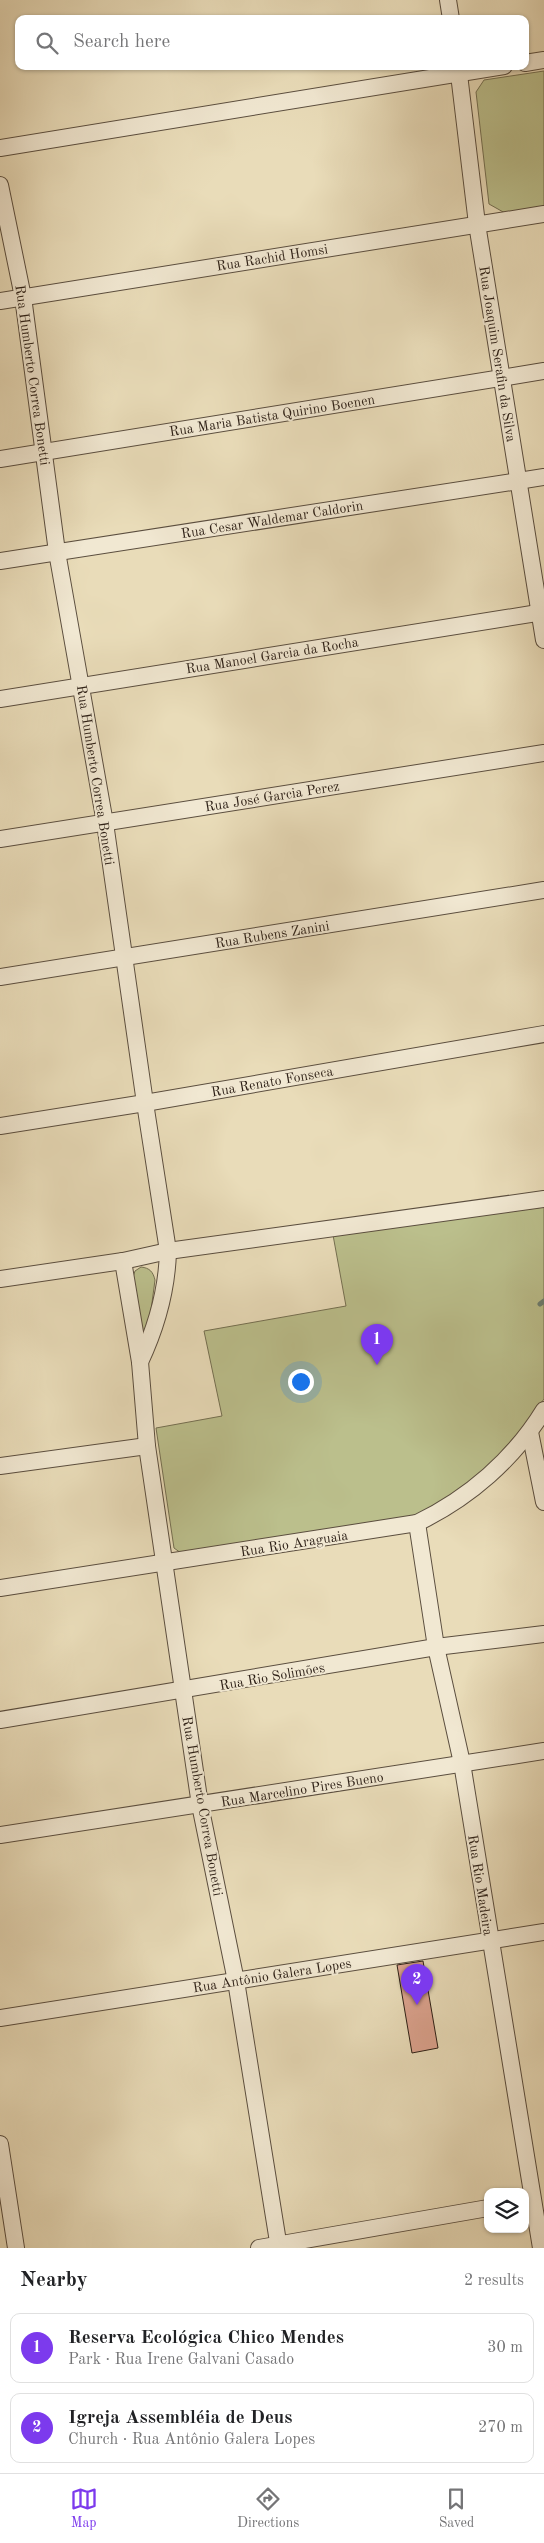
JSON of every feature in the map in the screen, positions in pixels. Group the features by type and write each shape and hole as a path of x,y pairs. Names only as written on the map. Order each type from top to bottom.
{"street":[{"path":"448,0 450,15"},
{"path":"529,62 544,60"},
{"path":"0,148 459,70"},
{"name":"Rua Joaquim Serafin da Silva","path":"459,70 477,224 518,481 542,612 544,640"},
{"name":"Rua Humberto Correa Bonetti","path":"0,185 23,297 57,552 105,822 144,1104 168,1251 168,1268 153,1334 140,1362"},
{"name":"Rua Rachid Homsi","path":"0,301 544,214"},
{"name":"Rua Maria Batista Quirino Boenen","path":"0,459 544,372"},
{"name":"Rua Cesar Waldemar Caldorin","path":"0,561 544,477"},
{"name":"Rua Manoel Garcia da Rocha","path":"0,698 542,612"},
{"name":"Rua José Garcia Perez","path":"0,839 544,753"},
{"name":"Rua Rubens Zanini","path":"0,978 544,890"},
{"name":"Rua Renato Fonseca","path":"0,1126 144,1104 544,1034"},
{"path":"0,1279 123,1261 168,1251 544,1199"},
{"name":"Rua Humberto Correa Bonetti","path":"123,1261 140,1362 147,1446 200,1805 236,1981 278,2247"},
{"name":"Rua Rio Araguaia","path":"0,1588 165,1564 417,1523 441,1512 484,1481 530,1432 544,1410"},
{"path":"530,1432 544,1502"},
{"path":"0,1466 147,1446"},
{"name":"Rua Rio Madeira","path":"417,1523 436,1648 462,1763 535,2200 541,2248"},
{"name":"Rua Rio Solimões","path":"0,1720 436,1648 544,1634"},
{"name":"Rua Marcelino Pires Bueno","path":"0,1835 544,1751"},
{"name":"Rua Antônio Galera Lopes","path":"0,2018 544,1932"},
{"path":"0,2144 16,2248"},
{"path":"259,2248 278,2247 484,2209"}],"green space":[{"path":"544,71 544,207 505,213 489,204 476,92 484,80"},
{"path":"544,1207 544,1399 524,1426 480,1476 437,1507 417,1516 181,1553 174,1548 156,1428 222,1416 204,1331 346,1306 333,1235"},
{"path":"141,1267 151,1271 155,1280 148,1333 143,1337 133,1277 135,1271"}],"building":[{"path":"423,1961 438,2048 412,2053 397,1965"}],"waterway":[{"path":"540,1304 544,1301"}],"place":[{"name":"Reserva Ecológica Chico Mendes","path":"377,1365"},
{"name":"Igreja Assembléia de Deus","path":"417,2005"}]}
